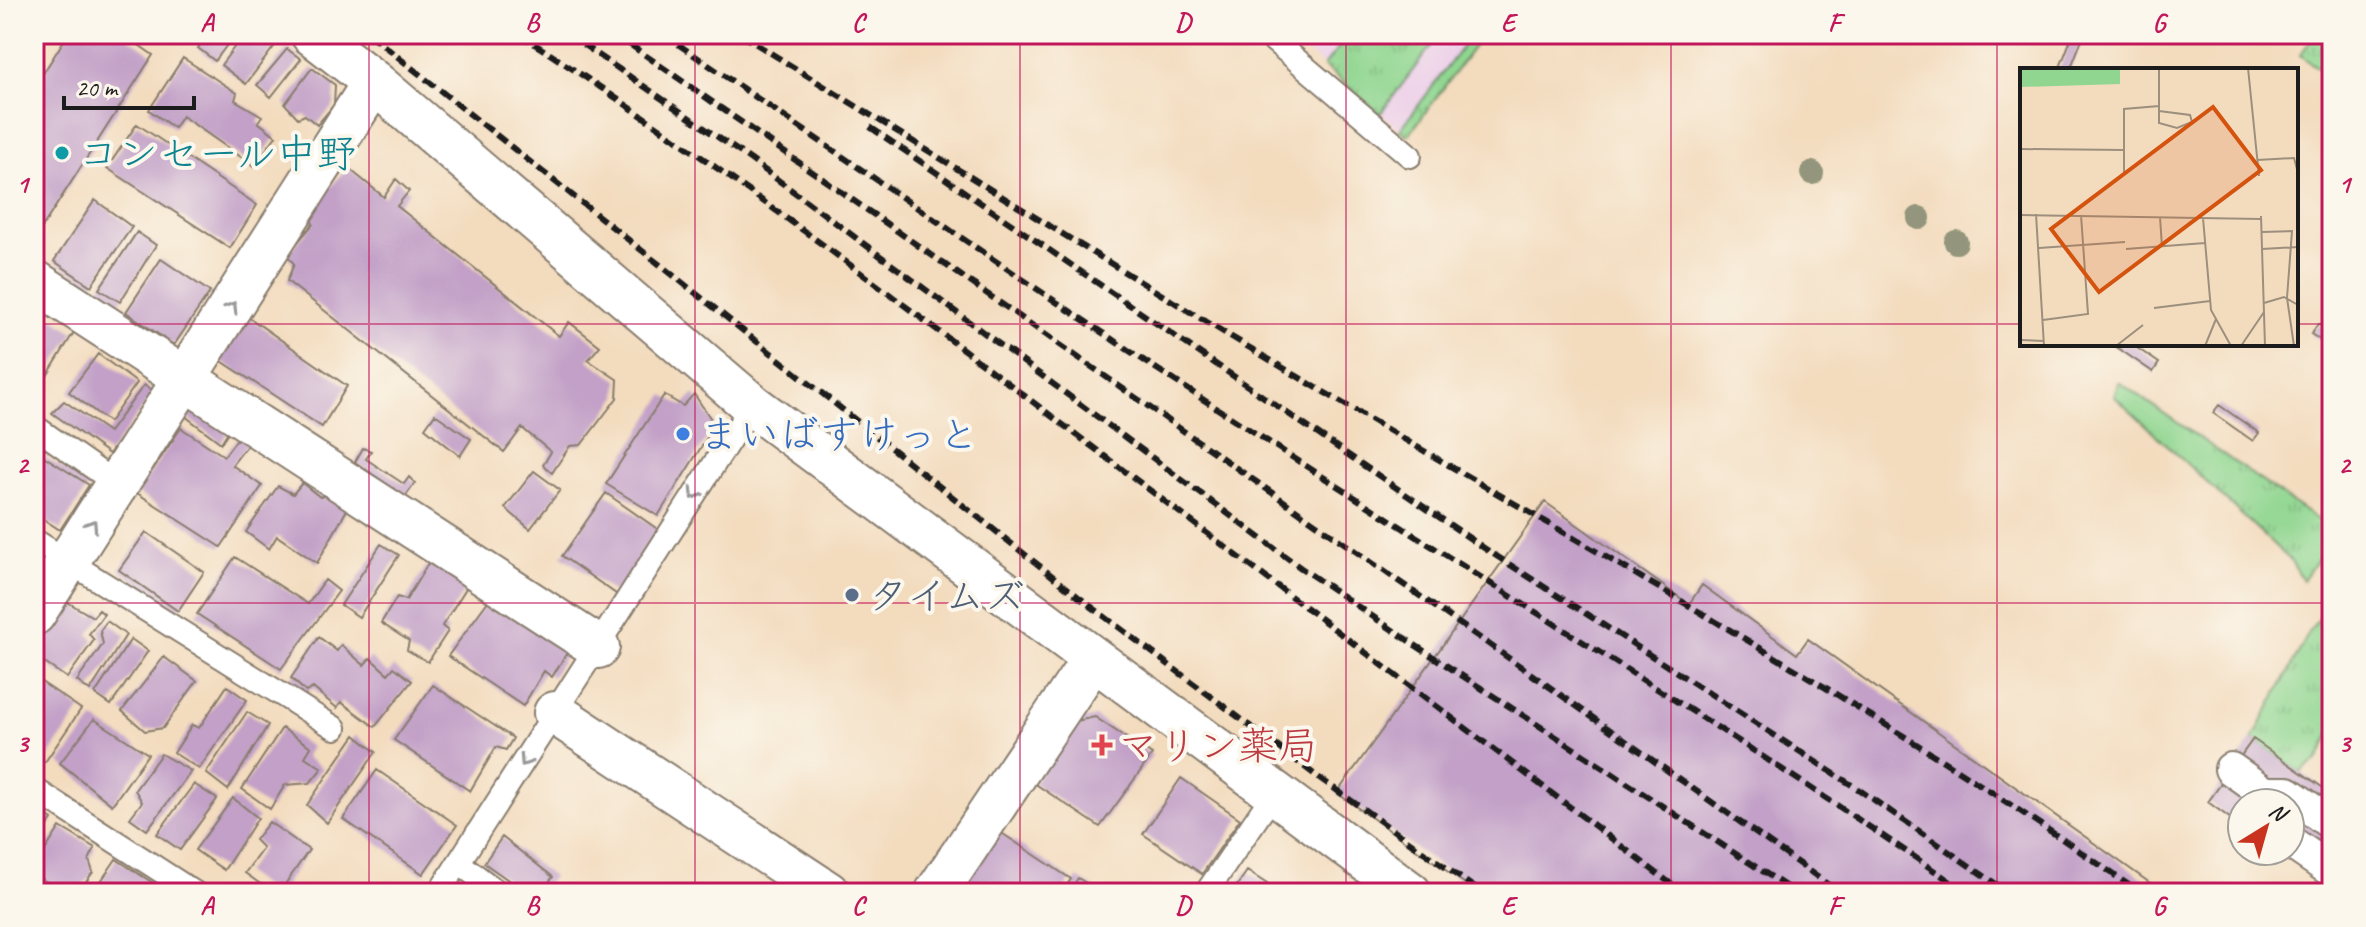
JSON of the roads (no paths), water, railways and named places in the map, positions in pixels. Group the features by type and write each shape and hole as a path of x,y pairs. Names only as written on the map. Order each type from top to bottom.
{"street":[{"path":"312,34 374,82 752,405 1410,893"},
{"path":"34,614 374,82"},
{"path":"34,281 598,647"},
{"path":"936,893 1093,659"},
{"path":"555,713 828,893"},
{"path":"2231,769 2252,787"},
{"path":"2306,806 2332,824"},
{"path":"2306,853 2332,871"}],"lane":[{"path":"1266,34 1410,156"},
{"path":"439,893 752,405"},
{"path":"34,426 118,485"},
{"path":"34,540 335,728"},
{"path":"34,789 195,893"},
{"path":"1206,893 1274,793"},
{"path":"459,863 499,893"}],"railway":[{"path":"369,34 1080,598 1318,777 1482,893"},
{"path":"519,34 661,129 869,279 1683,893"},
{"path":"568,34 751,160 1301,568 1796,893"},
{"path":"615,34 1840,893"},
{"path":"663,34 1198,396 1709,722 1967,893"},
{"path":"740,34 1244,345 1837,695 2140,893"},
{"path":"870,127 1484,548 1861,791 2009,893"}],"place":[{"name":"コンセール中野","path":"62,153"},
{"name":"まいばすけっと","path":"683,434"},
{"name":"タイムズ","path":"852,595"},
{"name":"マリン薬局","path":"1102,745"}]}
